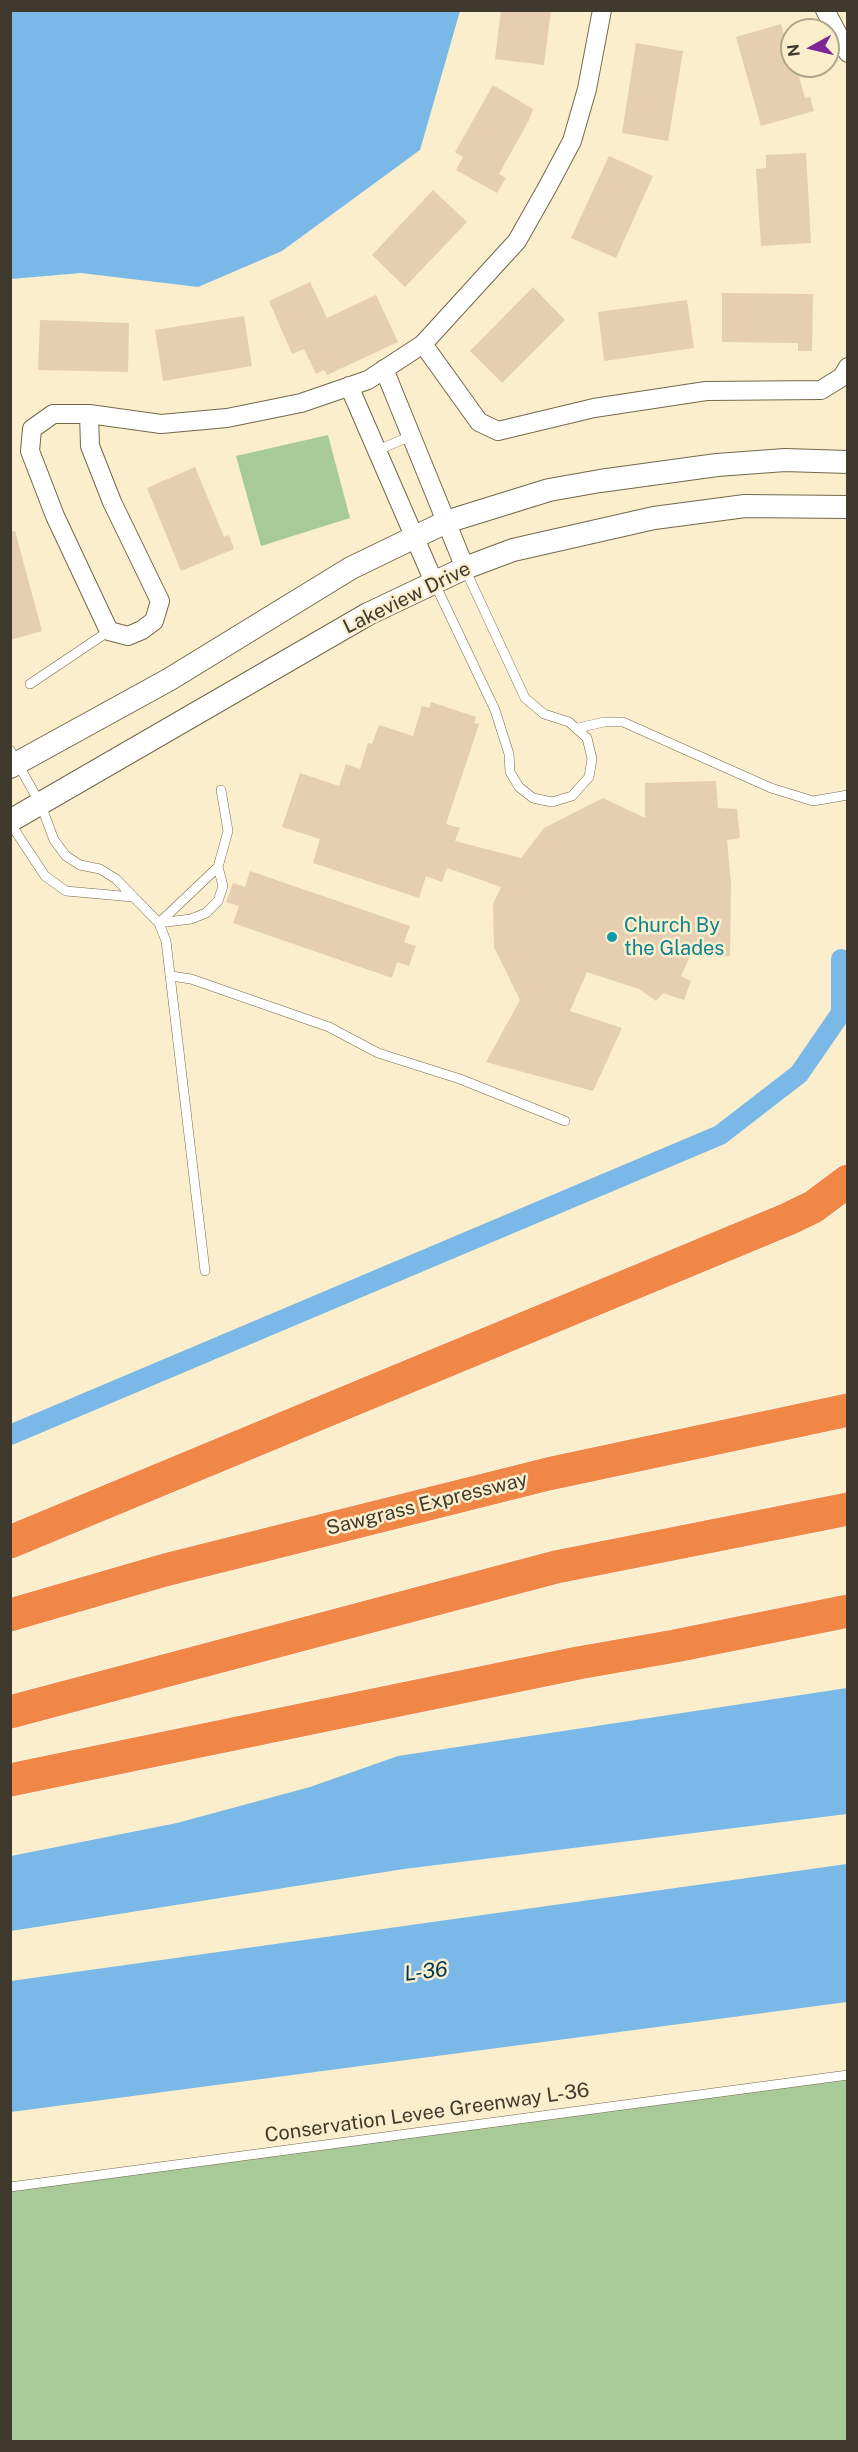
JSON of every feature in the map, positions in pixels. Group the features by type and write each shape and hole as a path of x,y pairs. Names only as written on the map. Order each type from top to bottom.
{"highway":[{"path":"10,1542 788,1220 813,1207 848,1181"},
{"name":"Sawgrass Expressway","path":"10,1615 165,1570 537,1476 848,1410"},
{"path":"10,1712 556,1567 848,1509"},
{"path":"10,1780 578,1663 848,1611"}],"street":[{"path":"89,414 90,446 112,502 160,601 154,621 128,636 109,631 55,516 30,452 32,429 53,414 89,414 161,424 228,418 301,403 368,380 423,344 517,241 547,189 572,141 587,89 602,10"},
{"path":"825,10 848,53"},
{"path":"423,344 479,422 498,431 594,408 706,391 821,390 842,377 848,367"},
{"path":"384,369 465,568"},
{"path":"349,386 434,582"},
{"path":"13,760 170,679 351,568 446,522 549,490 600,481 717,465 785,460 848,462"},
{"name":"Lakeview Drive","path":"10,822 368,614 465,568 513,550 654,518 745,506 848,507"}],"lane":[{"path":"378,450 411,436"},
{"path":"434,582 502,728 510,772 519,787 533,798 552,802 572,796 589,777 592,759 586,738 569,722 543,714 525,698 465,568"},
{"path":"30,684 109,631"},
{"path":"578,728 604,722 623,722 771,788 813,801 848,795"},
{"path":"13,760 41,805 54,840 66,856 80,865 100,869 116,879 159,923 166,941 205,1271"},
{"path":"159,923 191,919 206,912 218,901 223,886 218,867 228,831 221,790"},
{"path":"10,822 45,876 66,891 133,897"},
{"path":"159,923 218,867"},
{"path":"171,976 191,979 329,1027 378,1053 460,1079 565,1121"},
{"name":"Conservation Levee Greenway L-36","path":"10,2187 848,2074"}],"green space":[{"path":"328,435 350,518 261,546 236,456"},
{"path":"847,2075 847,2441 11,2441 10,2187"}],"water":[{"path":"11,10 460,11 420,150 282,251 198,287 81,273 11,279"},
{"path":"847,1688 847,1814 404,1869 11,1931 11,1856 177,1823 310,1787 398,1756"},
{"name":"L-36","path":"847,1864 847,2002 11,2112 11,1981"}],"building":[{"path":"501,10 551,10 544,65 495,59"},
{"path":"780,24 780,78 799,78 805,98 810,97 814,111 761,126 736,37"},
{"path":"636,43 683,51 668,141 622,133"},
{"path":"493,85 533,109 499,174 506,178 497,193 456,170 463,157 455,152"},
{"path":"806,153 811,243 761,246 756,169 766,168 766,155"},
{"path":"609,156 653,176 616,258 571,238"},
{"path":"433,190 467,222 405,287 372,255"},
{"path":"310,282 327,318 376,295 398,342 327,375 324,370 316,374 304,349 292,354 269,301"},
{"path":"533,287 565,320 502,383 470,351"},
{"path":"722,293 813,294 812,351 798,351 798,343 722,342"},
{"path":"687,300 694,348 604,361 598,312"},
{"path":"244,316 252,366 163,381 155,330"},
{"path":"40,320 129,323 128,372 38,370"},
{"path":"195,467 224,537 229,535 234,549 181,571 147,488"},
{"path":"15,531 42,631 10,640 10,532"},
{"name":"Church By the Glades","path":"431,702 476,717 474,723 479,724 446,824 460,828 455,841 521,858 544,828 603,798 645,818 645,783 716,781 718,808 737,809 740,838 727,840 731,884 730,956 716,957 693,950 681,976 691,981 684,1000 663,993 656,1001 639,989 587,972 570,1011 622,1028 593,1091 486,1062 520,1000 494,947 493,904 501,887 447,868 442,882 426,876 419,898 313,863 320,839 282,827 300,773 339,786 346,764 360,769 368,743 372,744 379,725 413,736 422,706 429,708"},
{"path":"250,871 410,926 404,942 416,946 409,966 397,962 392,978 233,923 239,906 226,902 233,883 245,887"}],"waterway":[{"path":"10,1435 720,1135 799,1074 841,1013 841,959"}],"place":[{"name":"Church By the Glades","path":"612,937"}]}
